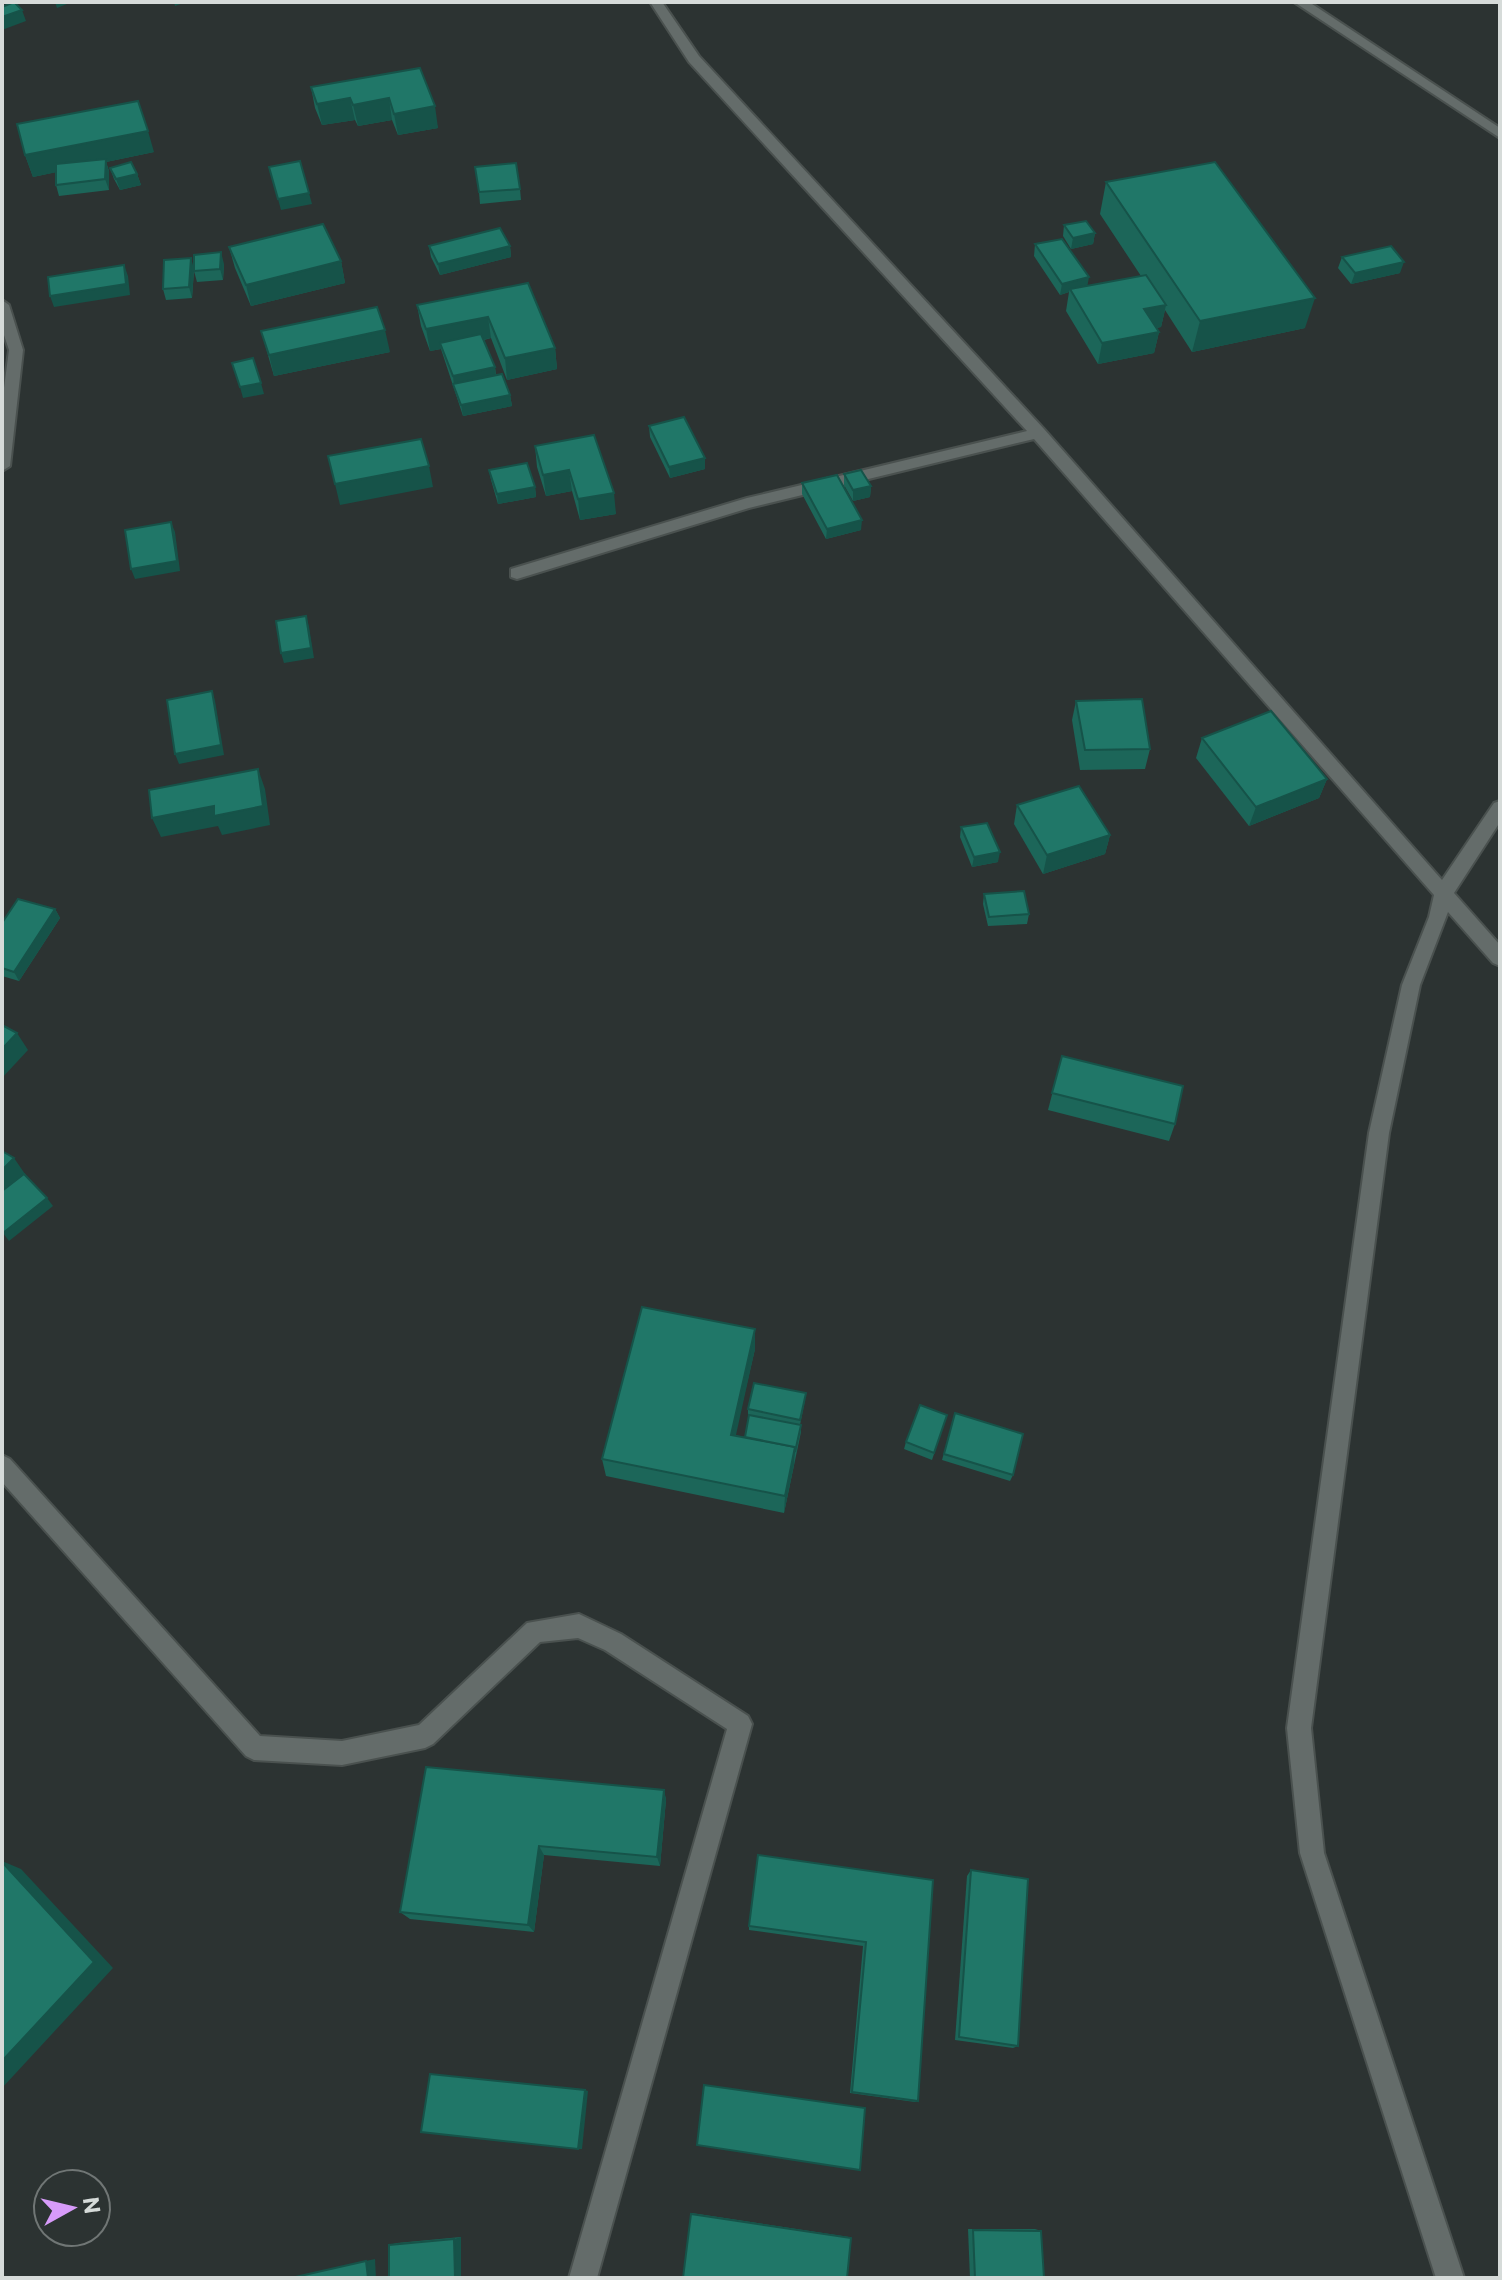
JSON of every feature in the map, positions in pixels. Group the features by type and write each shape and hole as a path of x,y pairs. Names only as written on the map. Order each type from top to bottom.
{"street":[{"path":"656,2 694,59 1039,433 1500,958"},
{"path":"1300,2 1500,134"},
{"path":"2,305 16,350 2,466"},
{"path":"517,573 747,503 1039,433"},
{"path":"1450,2278 1312,1853 1299,1728 1379,1133 1411,985 1438,917 1443,894 1500,808"},
{"path":"2,1466 254,1748 342,1753 425,1736 535,1631 579,1626 613,1642 740,1724 583,2278"}],"building":[{"path":"14,2 22,10 2,17 2,7"},
{"path":"420,68 435,106 394,114 389,98 353,105 350,98 317,104 311,87"},
{"path":"138,101 148,131 25,155 17,124"},
{"path":"106,159 105,179 56,185 56,164"},
{"path":"300,161 309,193 278,199 269,167"},
{"path":"131,162 137,174 116,179 110,168"},
{"path":"1215,162 1315,298 1200,321 1106,182"},
{"path":"516,163 520,189 479,192 475,167"},
{"path":"1086,221 1095,233 1073,238 1064,225"},
{"path":"323,224 341,261 246,285 229,247"},
{"path":"500,228 510,246 438,264 429,246"},
{"path":"1062,239 1089,277 1062,284 1035,244"},
{"path":"1391,246 1404,262 1355,273 1342,257"},
{"path":"221,252 220,269 194,271 194,255"},
{"path":"191,258 189,287 163,289 164,260"},
{"path":"124,265 126,284 50,296 48,277"},
{"path":"1146,275 1166,305 1144,309 1159,332 1102,343 1070,289"},
{"path":"528,283 555,348 505,358 488,317 426,329 417,305"},
{"path":"377,307 385,330 269,355 261,331"},
{"path":"481,334 495,367 453,376 440,343"},
{"path":"253,358 261,383 240,387 232,363"},
{"path":"502,374 510,395 461,405 453,384"},
{"path":"684,417 705,458 669,467 649,426"},
{"path":"594,435 614,493 578,499 569,470 543,475 535,446"},
{"path":"421,439 429,466 335,484 328,456"},
{"path":"527,463 535,487 497,494 489,470"},
{"path":"861,470 871,486 853,490 844,474"},
{"path":"837,475 862,520 827,529 802,483"},
{"path":"171,522 177,561 131,569 125,530"},
{"path":"306,616 311,648 281,653 276,621"},
{"path":"212,691 221,745 175,754 167,700"},
{"path":"1142,699 1150,749 1085,750 1076,701"},
{"path":"1271,711 1327,779 1256,807 1202,738"},
{"path":"258,769 263,806 214,816 214,806 152,818 149,790"},
{"path":"1079,786 1110,835 1047,855 1017,805"},
{"path":"987,823 1000,852 974,857 961,827"},
{"path":"1024,891 1029,914 989,917 984,894"},
{"path":"18,899 55,909 14,972 2,968 2,923"},
{"path":"2,1025 17,1033 2,1049"},
{"path":"1062,1056 1183,1086 1175,1124 1052,1093"},
{"path":"2,1151 14,1158 2,1170"},
{"path":"24,1174 47,1198 3,1233 2,1191"},
{"path":"642,1307 755,1329 731,1435 795,1447 785,1496 602,1459"},
{"path":"754,1383 806,1393 800,1420 748,1409"},
{"path":"920,1405 947,1415 934,1453 906,1442"},
{"path":"955,1413 1023,1434 1013,1475 944,1454"},
{"path":"749,1415 801,1425 795,1452 795,1447 745,1437"},
{"path":"426,1767 664,1790 657,1857 539,1846 528,1925 400,1912"},
{"path":"758,1855 933,1880 918,2101 852,2092 866,1942 749,1926"},
{"path":"2,1862 94,1962 2,2061"},
{"path":"971,1870 1028,1879 1018,2046 959,2037"},
{"path":"430,2074 585,2090 578,2149 421,2132"},
{"path":"704,2085 865,2108 860,2170 697,2145"},
{"path":"691,2214 851,2238 847,2278 683,2278"},
{"path":"973,2230 1041,2231 1044,2278 975,2278"},
{"path":"454,2239 455,2278 389,2278 389,2245"},
{"path":"366,2261 368,2278 291,2278"}]}
